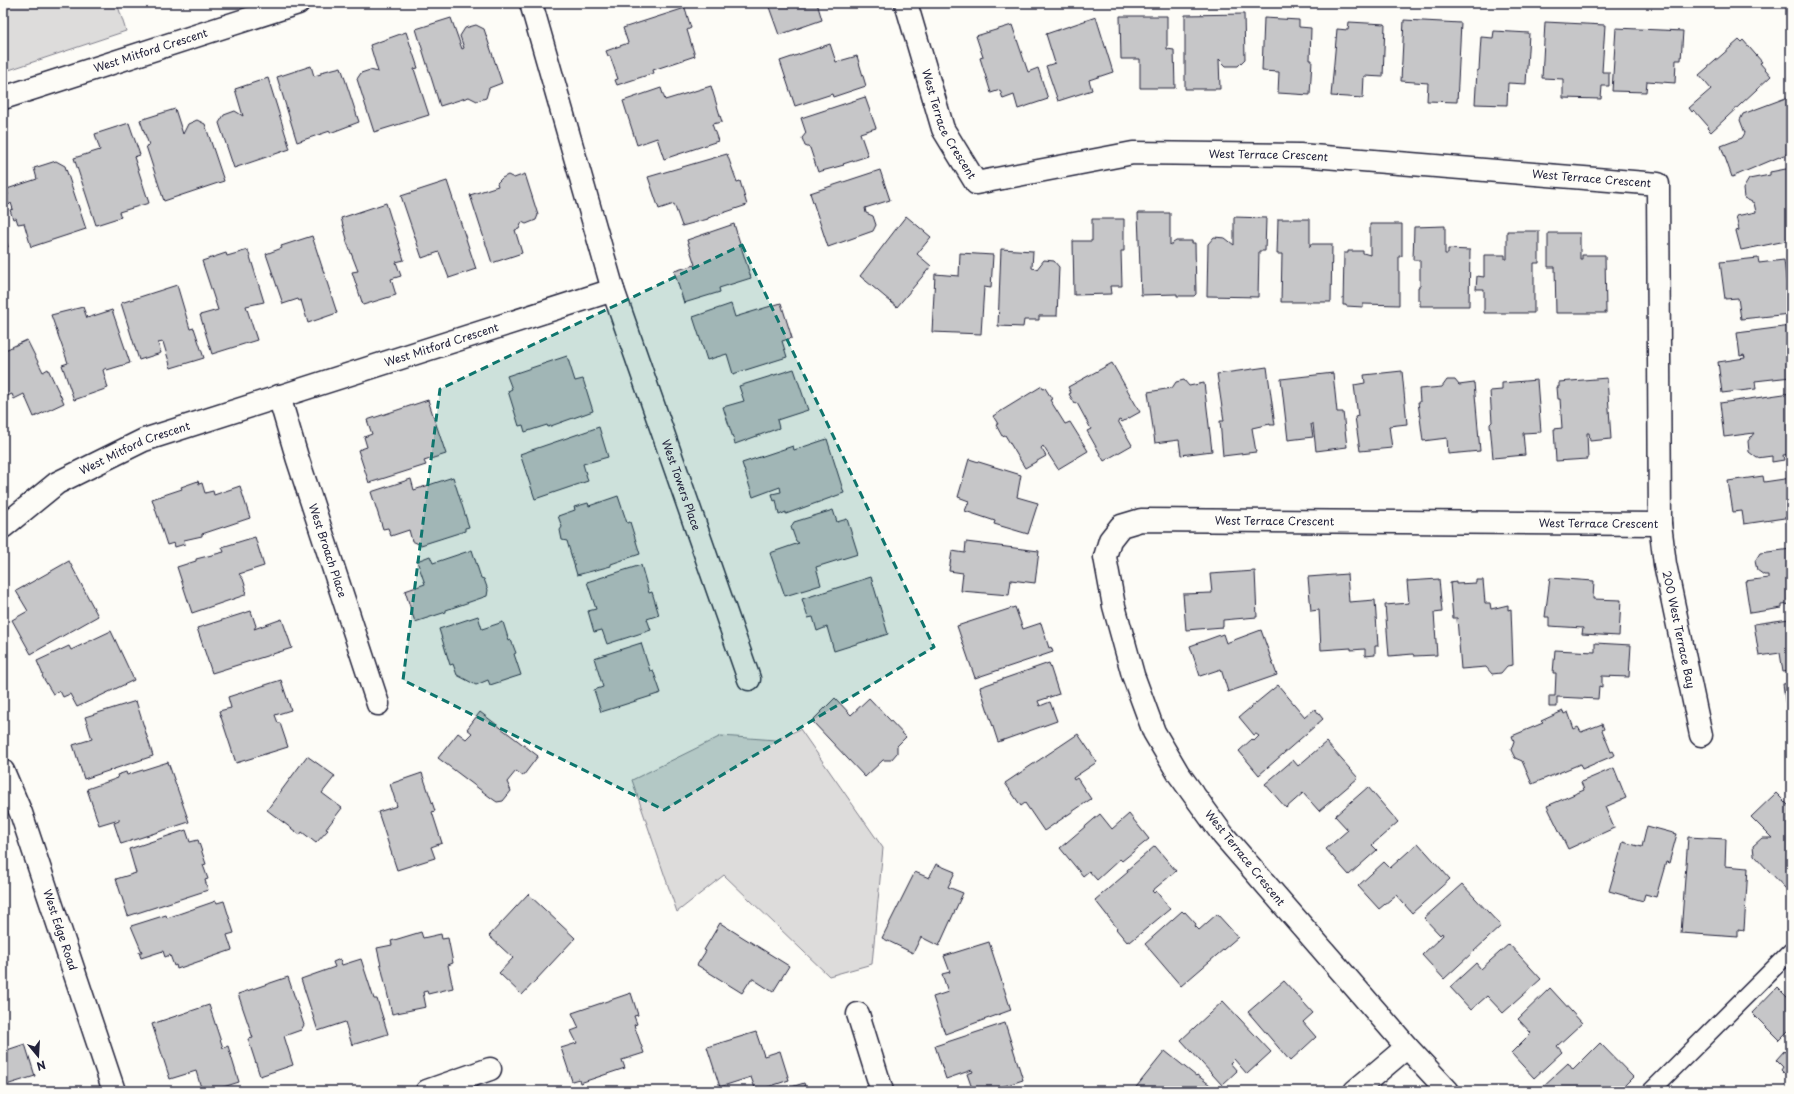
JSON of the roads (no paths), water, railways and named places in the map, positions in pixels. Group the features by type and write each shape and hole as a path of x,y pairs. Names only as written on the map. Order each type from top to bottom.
{"street":[{"name":"West Mitford Crescent","path":"3,98 298,3"},
{"path":"531,3 613,290"},
{"name":"West Terrace Crescent","path":"906,3 943,129 976,183 1133,154 1300,155 1658,184 1660,524 1141,520 1121,526 1110,540 1105,557 1114,606 1133,675 1154,732 1178,772 1223,835 1407,1047 1448,1091"},
{"name":"West Mitford Crescent","path":"3,527 57,483 144,440 613,290"},
{"name":"West Towers Place","path":"613,290 749,679"},
{"name":"West Broach Place","path":"279,396 297,457 378,704"},
{"name":"200 West Terrace Bay","path":"1660,524 1665,564 1701,735"},
{"name":"West Edge Road","path":"3,771 21,813 114,1091"},
{"path":"858,1014 882,1091"},
{"path":"1355,1091 1407,1047"},
{"path":"427,1091 490,1069"}],"lane":[{"path":"1651,1091 1791,951"}]}
